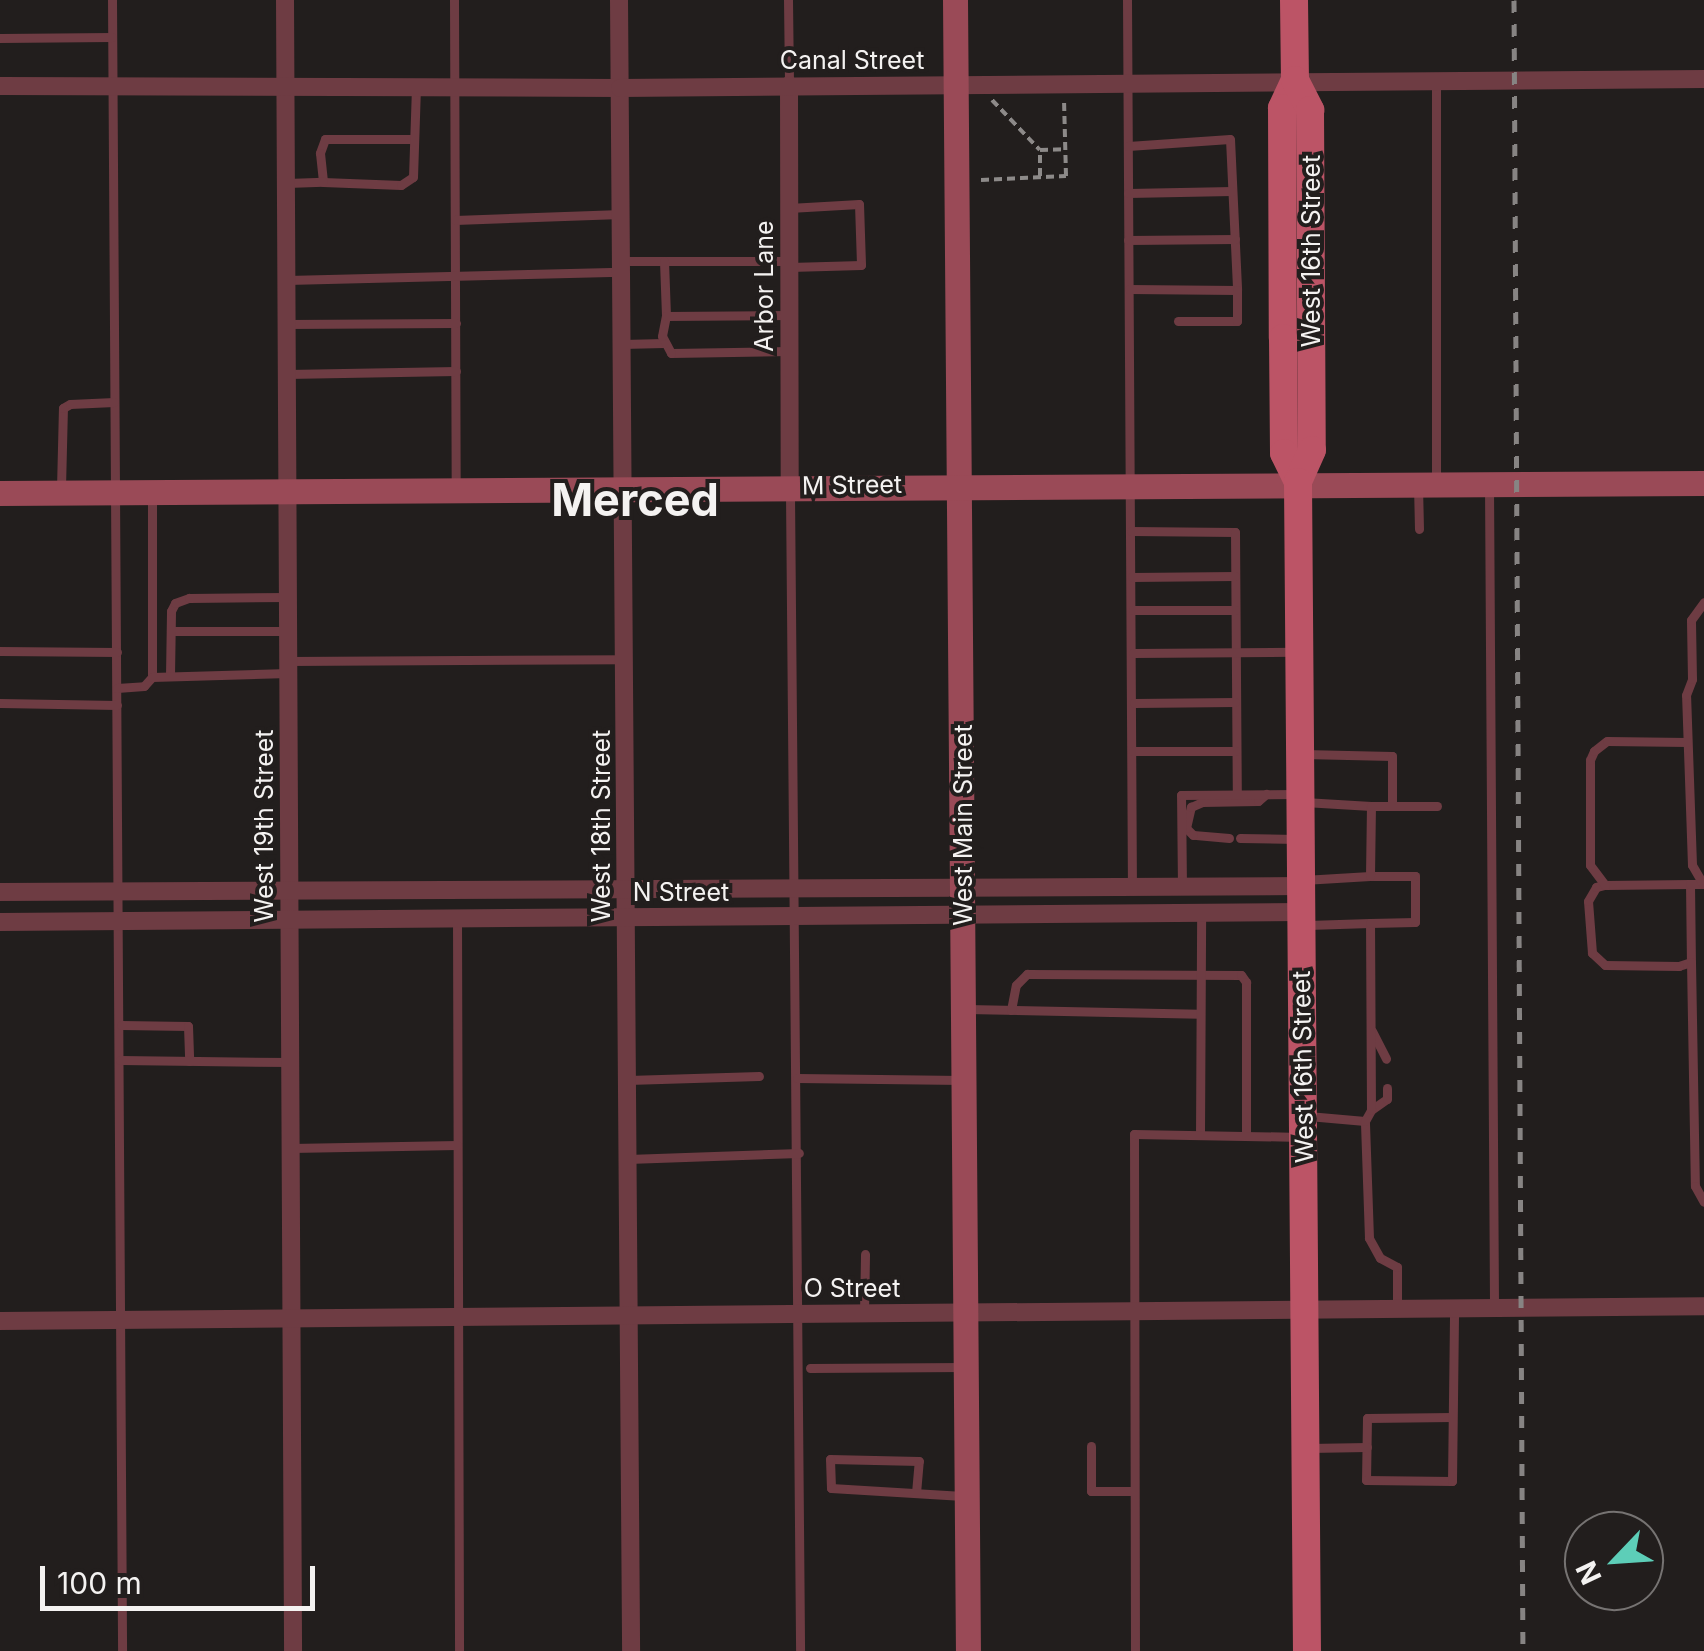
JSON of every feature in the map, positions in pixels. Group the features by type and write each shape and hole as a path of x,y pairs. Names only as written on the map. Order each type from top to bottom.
{"main road":[{"name":"West 16th Street","path":"1294,0 1295,80 1282,108 1283,376 1284,453 1298,482 1307,1651"}],"street":[{"name":"West 19th Street","path":"286,0 293,1651"},
{"name":"West 18th Street","path":"619,0 631,1651"},
{"name":"West Main Street","path":"955,0 953,85 962,484 968,1651"},
{"name":"Canal Street","path":"0,86 620,88 1436,78 1704,79"},
{"name":"Arbor Lane","path":"789,86 790,486"},
{"name":"M Street","path":"0,494 962,484 1704,483"},
{"name":"N Street","path":"0,892 1182,886 1301,901"},
{"name":"N Street","path":"0,922 1201,913 1301,901"},
{"name":"O Street","path":"0,1321 1704,1306"}],"lane":[{"path":"112,0 122,1651"},
{"path":"454,0 456,489"},
{"path":"788,0 789,86"},
{"path":"1127,0 1134,702 1132,886"},
{"path":"0,38 112,36"},
{"path":"1419,529 1427,482 1436,78"},
{"path":"287,182 400,186 414,177 416,87"},
{"path":"1128,146 1230,138 1237,321 1178,321"},
{"path":"323,182 320,153 325,140 414,139"},
{"path":"1128,194 1232,191"},
{"path":"287,280 621,267 664,261 861,265 859,204 789,208"},
{"path":"456,220 621,214"},
{"path":"1128,240 1234,239"},
{"path":"664,261 664,343 671,352 790,351"},
{"path":"1129,289 1237,290"},
{"path":"666,316 790,315"},
{"path":"287,324 456,323"},
{"path":"622,344 664,343"},
{"path":"287,374 456,371"},
{"path":"60,493 63,408 70,404 114,402"},
{"path":"1489,483 1494,1310"},
{"path":"790,486 792,918 799,1154 796,1313 800,1651"},
{"path":"117,688 144,686 152,677 152,492"},
{"path":"1131,532 1235,532 1237,795"},
{"path":"1132,577 1235,576"},
{"path":"170,676 171,611 175,603 189,598 288,597"},
{"path":"1704,602 1691,620 1687,742 1692,865 1704,884"},
{"path":"1132,610 1235,610"},
{"path":"171,631 288,631"},
{"path":"0,651 116,652"},
{"path":"1133,653 1299,652"},
{"path":"152,677 288,667 624,660"},
{"path":"1134,702 1235,702"},
{"path":"0,703 117,705"},
{"path":"1604,885 1590,865 1590,760 1607,741 1687,742"},
{"path":"1132,751 1235,750"},
{"path":"1300,754 1392,756 1392,806"},
{"path":"1266,794 1258,801 1202,802 1191,807 1186,816 1192,835 1300,839"},
{"path":"1182,886 1181,795 1266,794 1371,806 1437,806"},
{"path":"1370,876 1371,806"},
{"path":"1370,876 1415,876 1415,922 1370,923 1301,901 1370,876"},
{"path":"1690,884 1695,1186 1704,1202"},
{"path":"1691,962 1679,966 1605,965 1589,946 1588,900 1596,886 1704,884"},
{"path":"1200,1135 1201,913"},
{"path":"457,916 459,1651"},
{"path":"1370,923 1371,1110"},
{"path":"1011,1010 1016,985 1027,974 1242,974 1246,982 1246,1136"},
{"path":"964,1009 1199,1014"},
{"path":"120,1025 188,1026 189,1061"},
{"path":"1371,1030 1386,1060"},
{"path":"120,1060 291,1062"},
{"path":"628,1080 760,1076"},
{"path":"796,1078 964,1080"},
{"path":"1386,1088 1386,1099 1371,1110 1365,1121 1368,1238 1380,1258 1397,1267 1397,1310"},
{"path":"1134,1651 1134,1134 1246,1136 1365,1121"},
{"path":"291,1148 456,1146"},
{"path":"628,1159 799,1154"},
{"path":"864,1313 865,1254"},
{"path":"1452,1417 1366,1418 1366,1480 1452,1481 1454,1310"},
{"path":"810,1368 966,1367"},
{"path":"1091,1446 1092,1491 1134,1492"},
{"path":"1308,1448 1366,1447"},
{"path":"916,1493 919,1461 830,1460 831,1488 916,1493 967,1496"}],"path":[{"path":"981,180 1066,176 1063,82"},
{"path":"990,84 992,103 1040,150 1065,150"},
{"path":"1040,150 1040,176"}],"railway":[{"path":"1514,0 1523,1651"}],"district":[{"name":"Merced","path":"635,500"}]}
